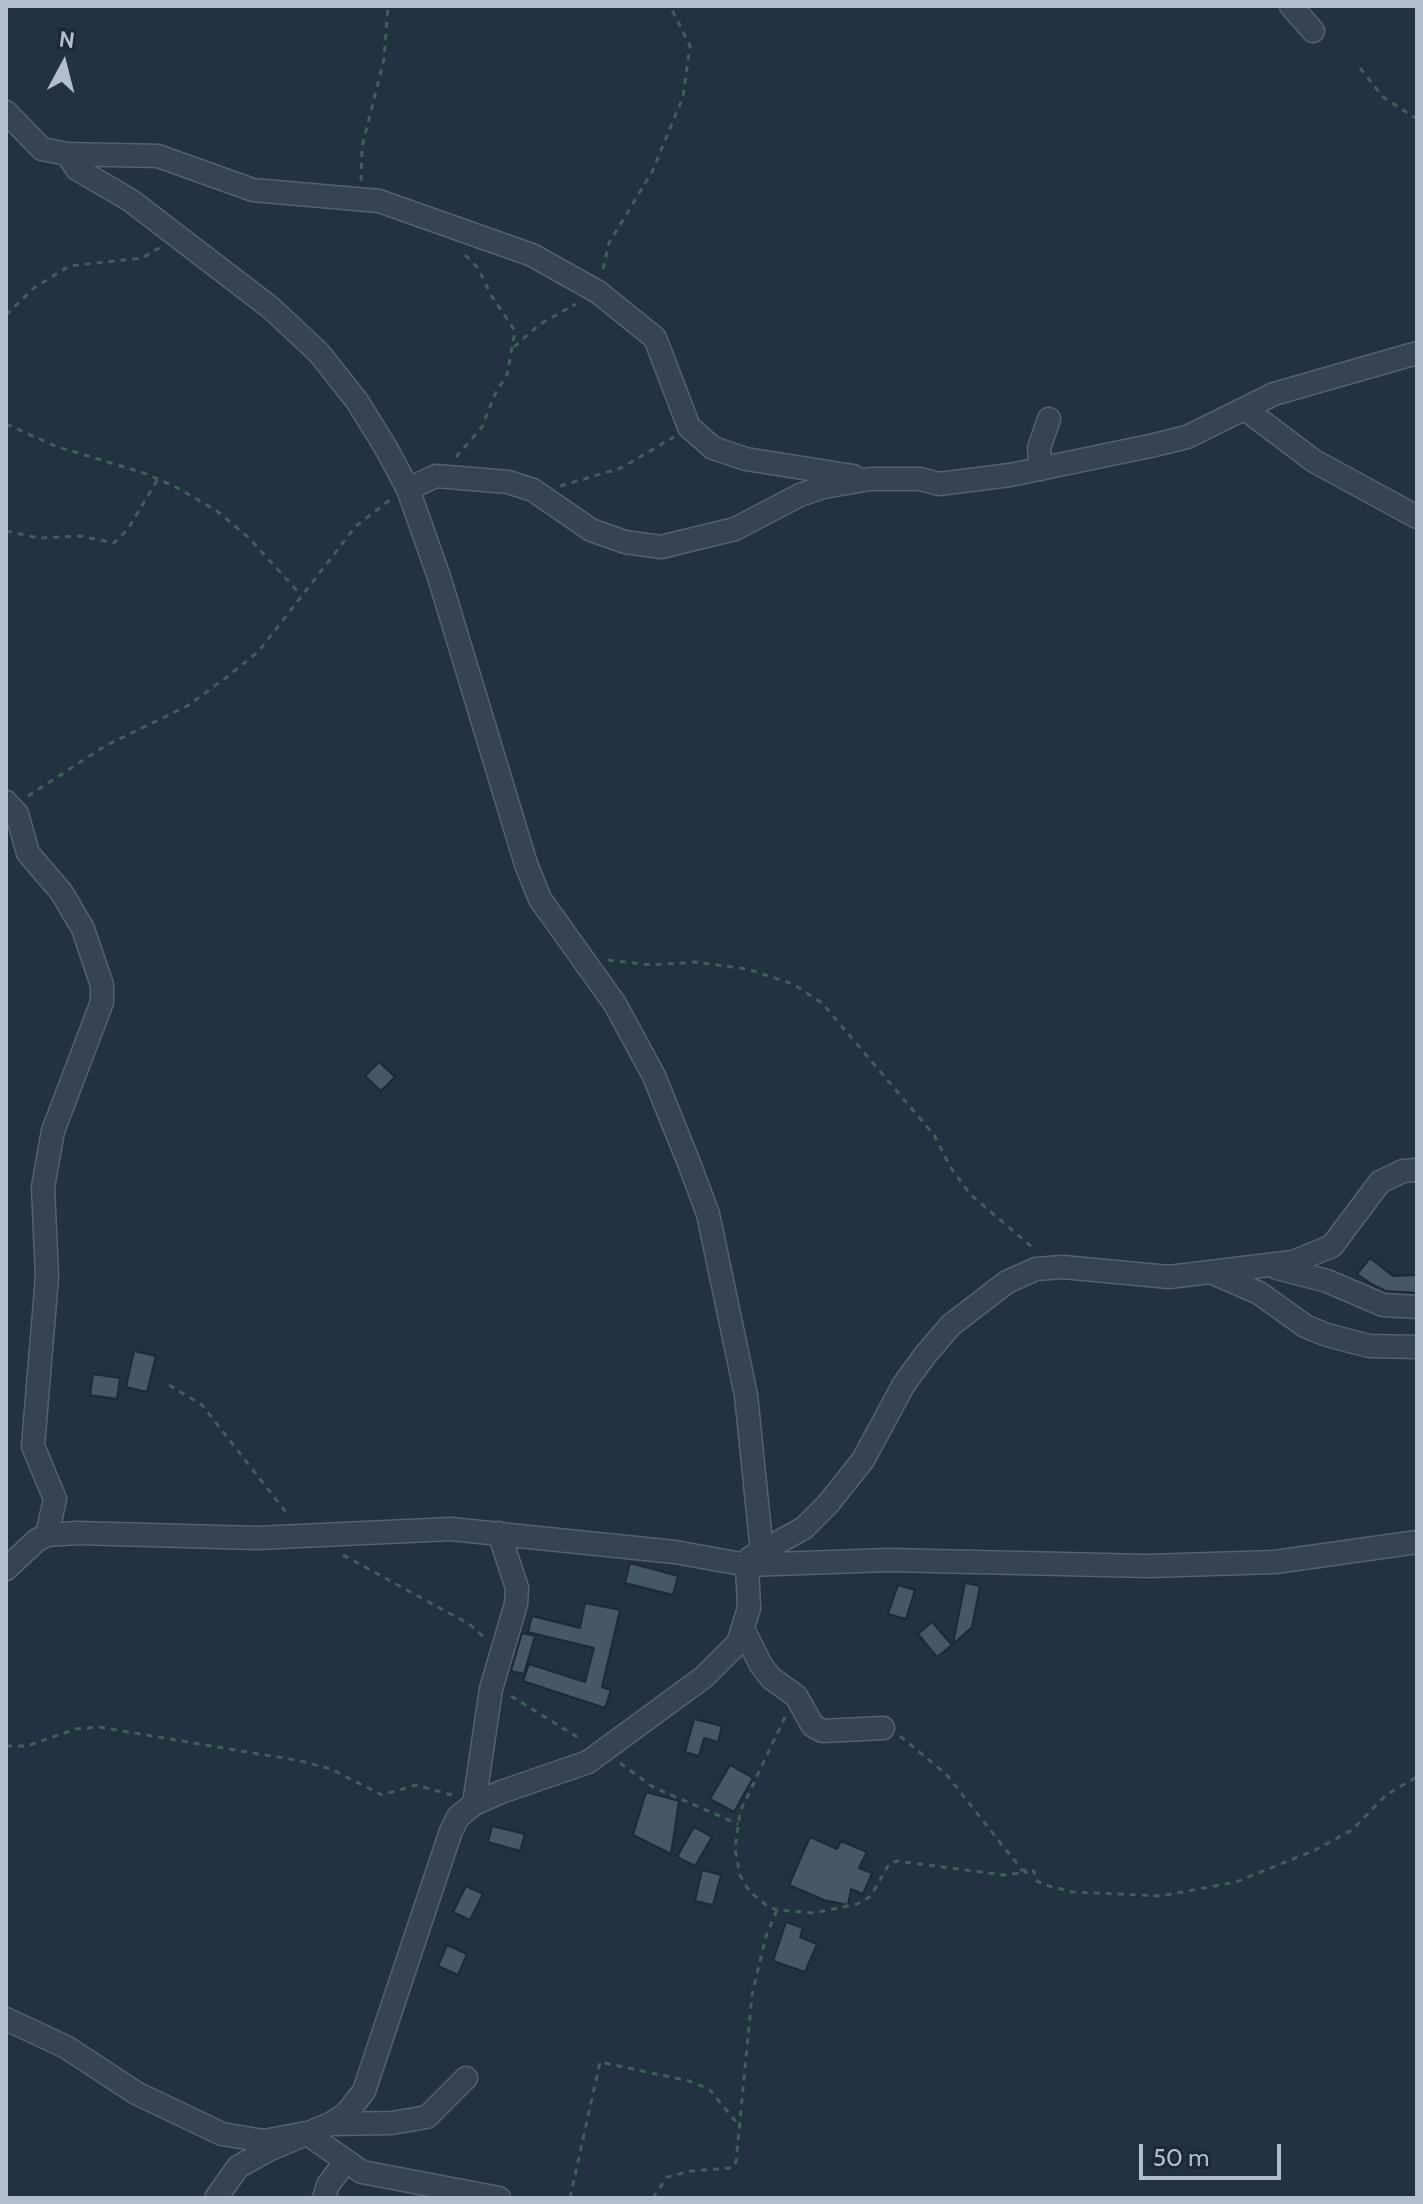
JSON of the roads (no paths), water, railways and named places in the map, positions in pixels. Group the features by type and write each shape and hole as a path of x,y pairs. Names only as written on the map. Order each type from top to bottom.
{"street":[{"path":"1291,6 1313,31"},
{"path":"6,112 42,149 67,154 158,156 253,190 397,205 426,219 532,255 598,292 655,338 689,427 713,448 746,459 870,479 920,479 939,484 1041,469 1187,437 1298,385 1417,353"},
{"path":"67,154 77,169 177,234 271,308 319,353 357,401 408,489 439,577 526,864 540,899 615,1004 654,1076 708,1214 746,1395 749,1608 738,1643 704,1677 601,1751 562,1773 474,1804 458,1817 364,2091 346,2114 330,2124 238,2167 216,2198"},
{"path":"1245,409 1314,461 1417,517"},
{"path":"1041,469 1039,448 1049,419"},
{"path":"408,489 436,476 508,482 533,490 591,530 625,542 661,547 735,529 800,495 824,487 870,479"},
{"path":"11,808 28,853 62,893 89,940 102,985 102,1002 53,1131 43,1187 47,1277 33,1446 55,1499 47,1535"},
{"path":"749,1560 804,1528 849,1482 904,1384 951,1325 1007,1282 1036,1269 1063,1267 1169,1277 1305,1259 1332,1246 1380,1182 1403,1171 1417,1170"},
{"path":"1264,1265 1327,1281 1383,1305 1417,1307"},
{"path":"1212,1272 1259,1293 1305,1326 1327,1335 1369,1346 1417,1347"},
{"path":"6,1569 15,1547 47,1535 144,1533 257,1538 451,1529 749,1560 1148,1566 1259,1563 1417,1542"},
{"path":"474,1804 484,1722 513,1623 517,1588 499,1533"},
{"path":"744,1631 771,1678 796,1696 813,1726 823,1731 883,1728"},
{"path":"6,2019 66,2047 136,2093 222,2134 264,2141 306,2133 345,2162 377,2175 499,2198"},
{"path":"330,2124 392,2123 427,2117 466,2078"},
{"path":"324,2198 328,2185 345,2162"}]}
